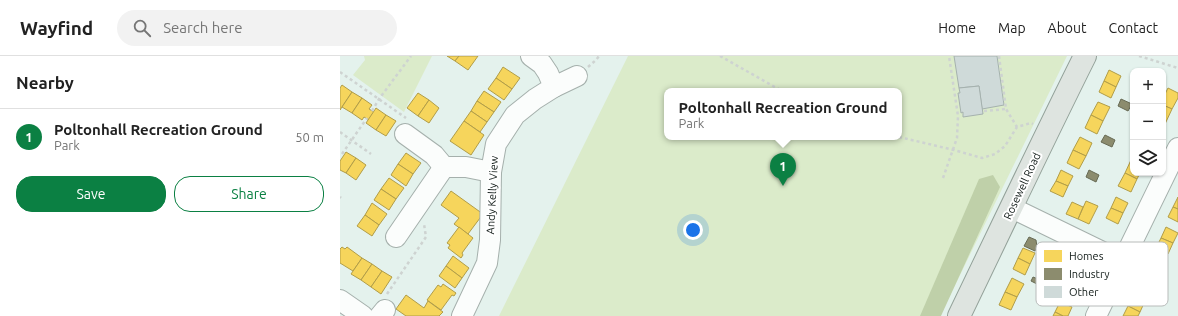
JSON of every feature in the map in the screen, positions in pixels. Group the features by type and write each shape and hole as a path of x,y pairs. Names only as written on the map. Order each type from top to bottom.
{"main road":[{"name":"Rosewell Road","path":"959,316 1085,56"}],"street":[{"path":"531,56 542,64 548,72 554,86"},
{"name":"Andy Kelly View","path":"462,316 486,263 490,240 491,172 496,144 515,115 534,99 554,86 577,76"},
{"path":"408,127 444,167 466,168 491,172"},
{"path":"1133,242 1178,148"},
{"path":"396,237 444,167"},
{"path":"1012,208 1082,242"},
{"path":"340,300 363,316"},
{"path":"1096,316 1101,306"}],"path":[{"path":"372,111 410,56"},
{"path":"720,56 777,88"},
{"path":"943,178 957,138 958,116 949,56"},
{"path":"999,56 1006,109 1017,127"},
{"path":"1139,56 1178,68"},
{"path":"340,72 379,100 408,127"},
{"path":"984,111 1006,109"},
{"path":"342,154 367,118"},
{"path":"902,138 982,158 995,154 1005,146 1017,127 1031,123 1049,128"},
{"path":"340,132 371,154"},
{"path":"382,313 379,306 426,237 421,201"}],"green space":[{"path":"364,56 432,56 404,112 353,75 365,60"},
{"path":"628,56 1067,56 940,316 499,316"},
{"path":"993,175 1000,187 941,316 920,316 979,179"}],"building: Homes":[{"path":"447,56 459,56 455,61"},
{"path":"459,56 478,56 468,70 455,61"},
{"path":"503,67 520,78 512,89 496,78"},
{"path":"1109,70 1121,76 1116,87 1104,81"},
{"path":"496,78 512,89 504,100 488,89"},
{"path":"1104,81 1116,87 1111,98 1099,92"},
{"path":"342,85 352,92 340,110 340,88"},
{"path":"1168,88 1178,93 1178,98 1172,109 1166,106 1166,92"},
{"path":"484,91 501,102 494,112 477,101"},
{"path":"352,92 362,98 352,113 342,107"},
{"path":"418,93 429,100 418,116 407,108"},
{"path":"362,98 372,105 369,109 374,112 369,120 364,117 362,120 352,113"},
{"path":"429,100 439,108 429,123 418,116"},
{"path":"477,101 494,112 487,122 471,111"},
{"path":"1098,102 1110,107 1103,121 1091,115"},
{"path":"1166,106 1172,109 1166,122"},
{"path":"376,108 386,115 376,130 366,123"},
{"path":"471,111 487,122 480,132 464,121"},
{"path":"386,115 396,121 386,136 376,130"},
{"path":"1091,115 1103,121 1097,134 1085,128"},
{"path":"464,121 484,135 471,155 450,141"},
{"path":"1080,137 1092,143 1086,156 1073,150"},
{"path":"1073,150 1086,156 1079,169 1067,163"},
{"path":"346,152 356,158 346,173 340,170 340,161"},
{"path":"406,153 421,163 413,174 398,164"},
{"path":"356,158 366,165 356,180 346,173"},
{"path":"1130,162 1130,176 1125,173"},
{"path":"398,164 413,174 406,186 391,175"},
{"path":"1061,170 1073,176 1068,186 1056,181"},
{"path":"1125,173 1137,179 1131,192 1118,186"},
{"path":"1131,176 1138,176 1137,179"},
{"path":"389,178 404,188 396,199 381,189"},
{"path":"1056,181 1068,186 1063,197 1050,191"},
{"path":"381,189 396,199 389,210 374,200"},
{"path":"451,191 483,214 468,234 454,224 459,218 441,205"},
{"path":"1116,197 1128,203 1123,213 1111,208"},
{"path":"1178,197 1178,209 1173,207"},
{"path":"1086,201 1098,206 1089,224 1078,219"},
{"path":"1072,202 1083,207 1078,219 1066,214"},
{"path":"372,203 387,214 379,225 365,215"},
{"path":"1173,207 1178,209 1178,222 1168,217"},
{"path":"1111,208 1123,213 1118,224 1106,218"},
{"path":"365,215 379,225 372,236 357,226"},
{"path":"459,227 473,238 462,253 463,255 461,258 448,248 450,245 447,243"},
{"path":"1166,227 1178,233 1173,243 1161,238"},
{"path":"1161,238 1173,243 1168,254 1168,242 1159,242"},
{"path":"342,247 345,249 347,247 362,258 353,271 340,263 340,249"},
{"path":"1023,248 1035,253 1030,264 1018,258"},
{"path":"453,256 469,268 462,278 446,266"},
{"path":"362,258 372,264 361,280 351,274"},
{"path":"1018,258 1030,264 1025,275 1013,269"},
{"path":"372,264 382,271 371,287 361,280"},
{"path":"446,266 462,278 455,288 439,276"},
{"path":"382,271 392,277 381,294 371,287"},
{"path":"1012,278 1024,284 1017,297 1005,292"},
{"path":"443,284 456,293 454,296 452,295 441,310 427,300 438,285 441,287"},
{"path":"1005,292 1017,297 1011,310 999,305"},
{"path":"406,295 424,308 428,301 443,312 439,316 406,316 396,309"},
{"path":"1058,306 1072,307 1068,316 1063,316 1055,312"},
{"path":"1128,306 1143,306 1140,312"},
{"path":"1128,306 1140,312 1138,316 1123,316"},
{"path":"1055,312 1063,316 1053,316"}],"building: Industry":[{"path":"1121,99 1130,103 1128,111 1118,106"},
{"path":"1105,135 1115,140 1112,147 1101,142"},
{"path":"1089,170 1099,175 1096,182 1086,177"},
{"path":"1029,237 1036,240 1035,251 1024,246"},
{"path":"1033,277 1036,278 1036,284 1031,281"}],"building: Other":[{"path":"954,56 997,56 1004,105 982,109 979,86 959,88"},
{"path":"979,86 983,114 963,117 958,93 960,93 959,88"}],"place":[{"name":"Poltonhall Recreation Ground","path":"783,186"}]}
